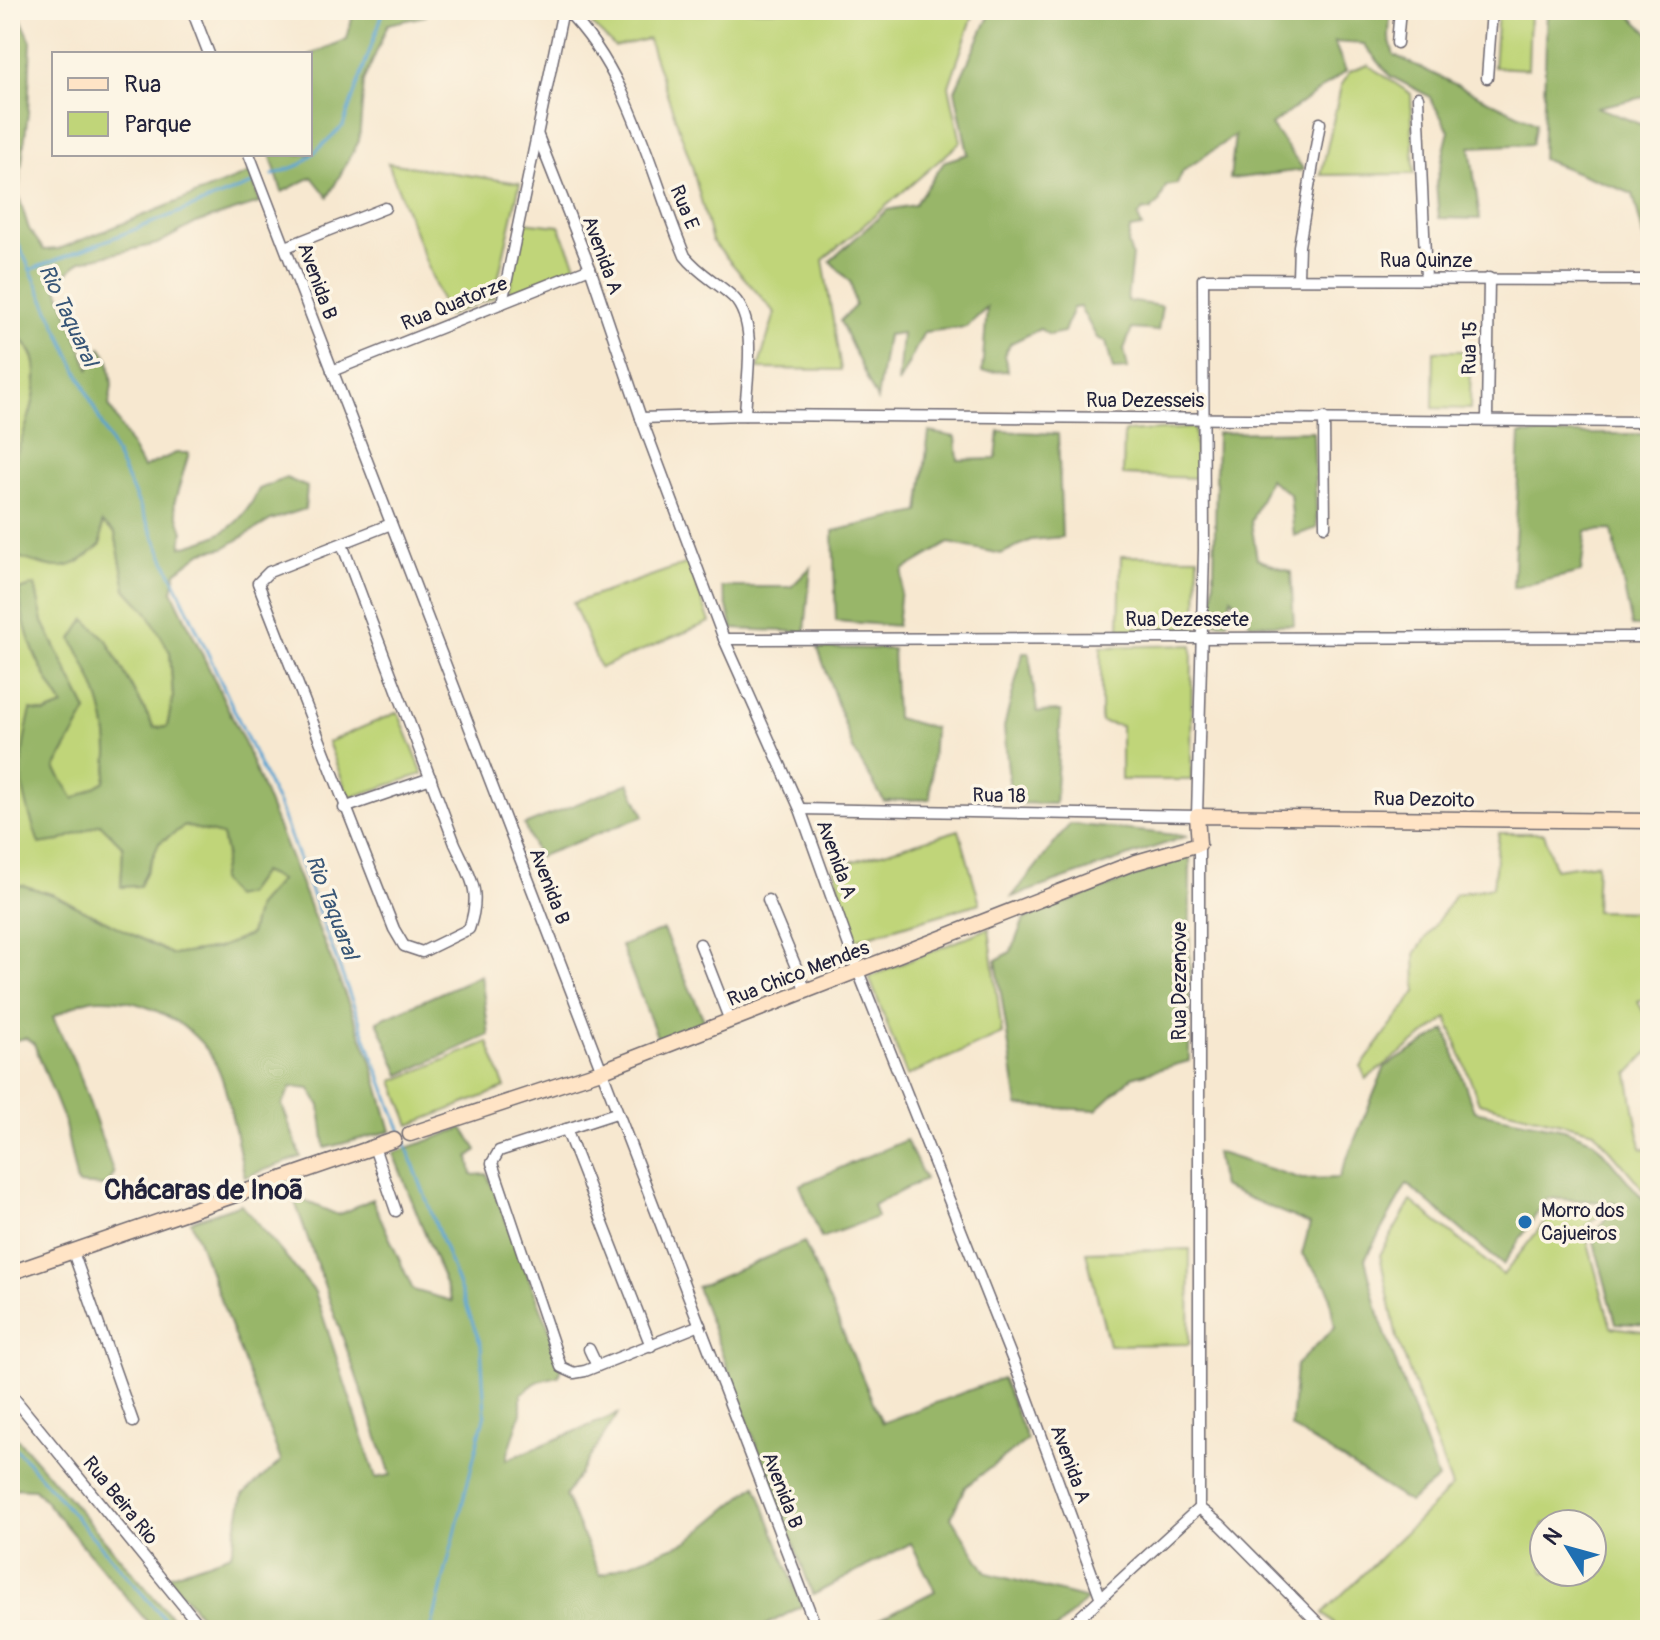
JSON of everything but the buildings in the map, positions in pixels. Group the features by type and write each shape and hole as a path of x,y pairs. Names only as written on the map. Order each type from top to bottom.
{"main road":[{"name":"Rua Dezoito","path":"1197,816 1650,821"},
{"name":"Rua Dezenove","path":"1197,816 1199,844"},
{"name":"Rua Chico Mendes","path":"410,1134 601,1071 1133,863 1199,844"},
{"path":"10,1273 394,1140"}],"street":[{"path":"192,10 208,52"},
{"path":"502,303 565,10"},
{"name":"Rua E","path":"565,10 591,36 618,80 685,256 705,278 734,298 745,315 748,340 745,415"},
{"path":"1397,43 1400,10"},
{"path":"1487,78 1492,10"},
{"path":"1418,97 1426,278"},
{"path":"1298,277 1299,246 1320,123"},
{"name":"Avenida A","path":"538,136 590,268 641,418 724,639 800,809 858,971 1025,1391 1100,1596"},
{"name":"Avenida B","path":"250,156 817,1630"},
{"path":"286,247 385,208"},
{"name":"Rua Quatorze","path":"332,371 590,268"},
{"name":"Rua 15","path":"1487,419 1489,278"},
{"name":"Rua Quinze","path":"1203,279 1650,280"},
{"name":"Rua Dezenove","path":"1197,816 1203,279"},
{"name":"Rua Dezesseis","path":"641,418 745,415 1650,422"},
{"path":"1324,418 1325,526"},
{"path":"342,544 476,888 476,908 469,929 422,952 411,952 399,940 344,808 258,583 269,572 391,524"},
{"name":"Rua Dezessete","path":"724,639 1650,637"},
{"path":"344,808 431,778"},
{"name":"Rua 18","path":"800,809 1197,816"},
{"name":"Rua Dezenove","path":"1199,844 1199,1508"},
{"path":"768,900 806,991"},
{"path":"700,944 730,1021"},
{"path":"616,1113 499,1151 492,1163 561,1367 574,1373 700,1325"},
{"path":"566,1129 651,1346"},
{"path":"374,1147 396,1211"},
{"path":"73,1252 133,1422"},
{"path":"589,1349 597,1366"},
{"name":"Rua Beira Rio","path":"10,1393 203,1630"},
{"path":"1066,1630 1199,1508 1221,1525 1325,1630"}],"green space":[{"path":"10,10 17,10 31,41 28,113 18,194 29,229 44,250 59,249 252,172 259,203 196,223 157,244 81,261 56,283 89,369 101,348 109,360 112,385 109,405 143,468 176,453 189,453 174,504 183,532 181,547 228,529 245,513 259,489 286,478 307,487 305,509 271,520 224,548 202,552 176,572 172,591 244,742 371,1060 391,1131 325,1148 320,1106 310,1089 291,1087 282,1105 301,1157 245,1177 229,1102 216,1064 195,1036 166,1015 132,1003 98,999 81,1003 53,1017 78,1070 114,1174 106,1186 77,1184 64,1120 34,1044 26,1038 10,1041 10,886 22,885 54,895 173,955 218,948 250,935 257,906 280,880 262,872 246,894 233,897 220,880 226,854 222,835 185,826 159,843 140,886 121,887 123,847 100,824 60,841 39,844 24,792 23,748 31,710 45,713 63,706 34,651 24,622 19,590 35,585 43,622 87,711 55,768 74,799 105,781 108,762 102,708 72,639 85,619 107,640 154,728 167,727 173,697 170,652 147,612 126,589 115,533 102,523 101,544 80,561 62,567 18,557 13,538 8,508 10,478 33,404 36,374 32,354 10,323"},
{"path":"354,10 426,10 426,16 388,24 364,81 359,141 328,197 312,177 282,192 271,156 312,156 312,54 347,39"},
{"path":"577,10 975,10 949,86 961,142 823,260 841,370 758,369 775,313 712,241 691,163 648,39 615,47"},
{"path":"992,10 1390,10 1389,38 1394,55 1536,123 1532,144 1470,147 1480,219 1439,218 1436,183 1449,131 1429,96 1390,76 1364,44 1334,42 1346,71 1271,125 1304,170 1230,179 1235,135 1183,171 1177,184 1166,186 1159,203 1150,211 1143,210 1138,217 1142,227 1130,229 1128,244 1132,256 1127,301 1162,306 1158,331 1132,329 1124,349 1128,369 1113,370 1106,342 1097,338 1080,307 1073,308 1064,332 1049,335 1040,329 1011,343 1004,355 1008,371 982,372 987,308 966,327 924,332 898,384 902,333 887,335 877,400 840,321 855,306 851,283 830,261 887,210 914,205 945,161 968,154 955,90"},
{"path":"1498,10 1530,12 1528,69 1494,67"},
{"path":"1547,10 1624,10 1650,34 1650,96 1597,107 1650,128 1650,263 1633,194 1542,159"},
{"path":"1368,65 1411,94 1414,174 1321,175 1341,86 1350,71"},
{"path":"388,163 520,183 494,297 447,316"},
{"path":"523,222 559,226 578,269 508,297"},
{"path":"10,323 32,355 36,382 30,417 10,479"},
{"path":"1434,351 1471,351 1470,409 1433,408"},
{"path":"1194,428 1197,478 1123,475 1124,432"},
{"path":"999,431 1058,434 1062,537 1031,540 1001,554 949,543 903,570 897,626 836,621 833,531 919,512 929,432 956,437 958,460 996,459"},
{"path":"1313,431 1317,528 1294,536 1290,494 1269,479 1251,522 1257,559 1291,572 1294,625 1251,624 1231,597 1227,623 1213,622 1217,433"},
{"path":"1520,434 1650,434 1650,626 1632,626 1612,530 1586,531 1581,572 1513,588"},
{"path":"101,522 115,533 126,589 147,612 170,652 173,697 167,727 154,728 141,702 92,675 106,728 107,768 105,781 74,800 55,768 87,711 43,622 35,585 19,590 24,622 34,651 63,706 45,713 60,841 100,823 123,847 121,887 140,885 159,843 185,826 222,835 226,854 220,880 246,894 262,872 281,880 257,906 250,935 218,948 173,955 54,895 22,885 10,886 10,531 18,557 101,544"},
{"path":"1121,556 1198,557 1197,630 1119,630"},
{"path":"688,563 710,622 600,668 573,603"},
{"path":"811,567 805,632 733,629 722,587 791,587"},
{"path":"1192,645 1191,780 1121,780 1121,726 1101,722 1101,647"},
{"path":"818,648 893,649 896,718 934,728 930,799 884,801 853,749"},
{"path":"1023,653 1029,653 1037,712 1061,711 1055,804 1011,803 1004,727"},
{"path":"398,712 423,774 349,798 328,742"},
{"path":"629,783 644,816 538,857 524,825"},
{"path":"1070,824 1187,836 1012,897"},
{"path":"959,830 980,903 855,940 834,867"},
{"path":"1499,833 1544,833 1555,869 1597,863 1595,911 1650,912 1650,996 1638,1002 1650,1024 1650,1051 1628,1074 1641,1148 1650,1151 1650,1197 1594,1131 1479,1103 1447,1018 1366,1079 1361,1067 1416,992 1415,954 1456,894 1493,887"},
{"path":"1190,855 1189,1061 1132,1077 1096,1110 1018,1106 996,960 1011,952 1024,919"},
{"path":"989,928 1002,1034 907,1076 869,977"},
{"path":"663,930 705,1022 658,1039 621,946"},
{"path":"481,975 489,1035 400,1075 377,1021"},
{"path":"1446,1030 1474,1111 1564,1129 1594,1141 1650,1207 1650,1325 1616,1323 1593,1238 1615,1203 1547,1198 1503,1265 1407,1184 1365,1259 1380,1319 1438,1479 1409,1502 1291,1427 1296,1365 1335,1327 1328,1287 1302,1254 1310,1224 1222,1187 1216,1152 1302,1179 1339,1178 1385,1067"},
{"path":"488,1042 505,1088 410,1125 393,1081"},
{"path":"463,1128 477,1150 469,1157 472,1175 487,1174 562,1360 559,1376 538,1381 521,1394 521,1413 506,1460 618,1414 565,1496 600,1575 688,1541 756,1485 802,1606 757,1630 212,1630 168,1576 231,1554 243,1495 281,1461 191,1221 241,1204 315,1292 376,1478 391,1475 293,1196 338,1215 372,1199 413,1290 452,1301 393,1153"},
{"path":"906,1140 925,1179 873,1205 877,1217 821,1238 800,1185"},
{"path":"1411,1201 1503,1275 1554,1210 1601,1213 1584,1229 1611,1327 1650,1332 1650,1630 1340,1630 1323,1613 1452,1487 1397,1338 1380,1255"},
{"path":"804,1242 882,1423 1002,1378 1027,1440 965,1487 951,1517 987,1573 1087,1599 1055,1630 858,1630 935,1591 911,1543 813,1595 697,1287"},
{"path":"1190,1249 1189,1344 1109,1345 1086,1252"},
{"path":"10,1430 182,1630 154,1630 35,1489 10,1488"}],"waterway":[{"path":"312,155 343,126 384,10"},
{"path":"273,175 302,164 311,156"},
{"path":"30,270 252,184"},
{"name":"Rio Taquaral","path":"10,226 280,809 481,1345 485,1413 431,1630"},
{"path":"10,1442 174,1630"}],"place":[{"name":"Morro dos Cajueiros","path":"1525,1222"}],"district":[{"name":"Chácaras de Inoã","path":"204,1189"}]}
